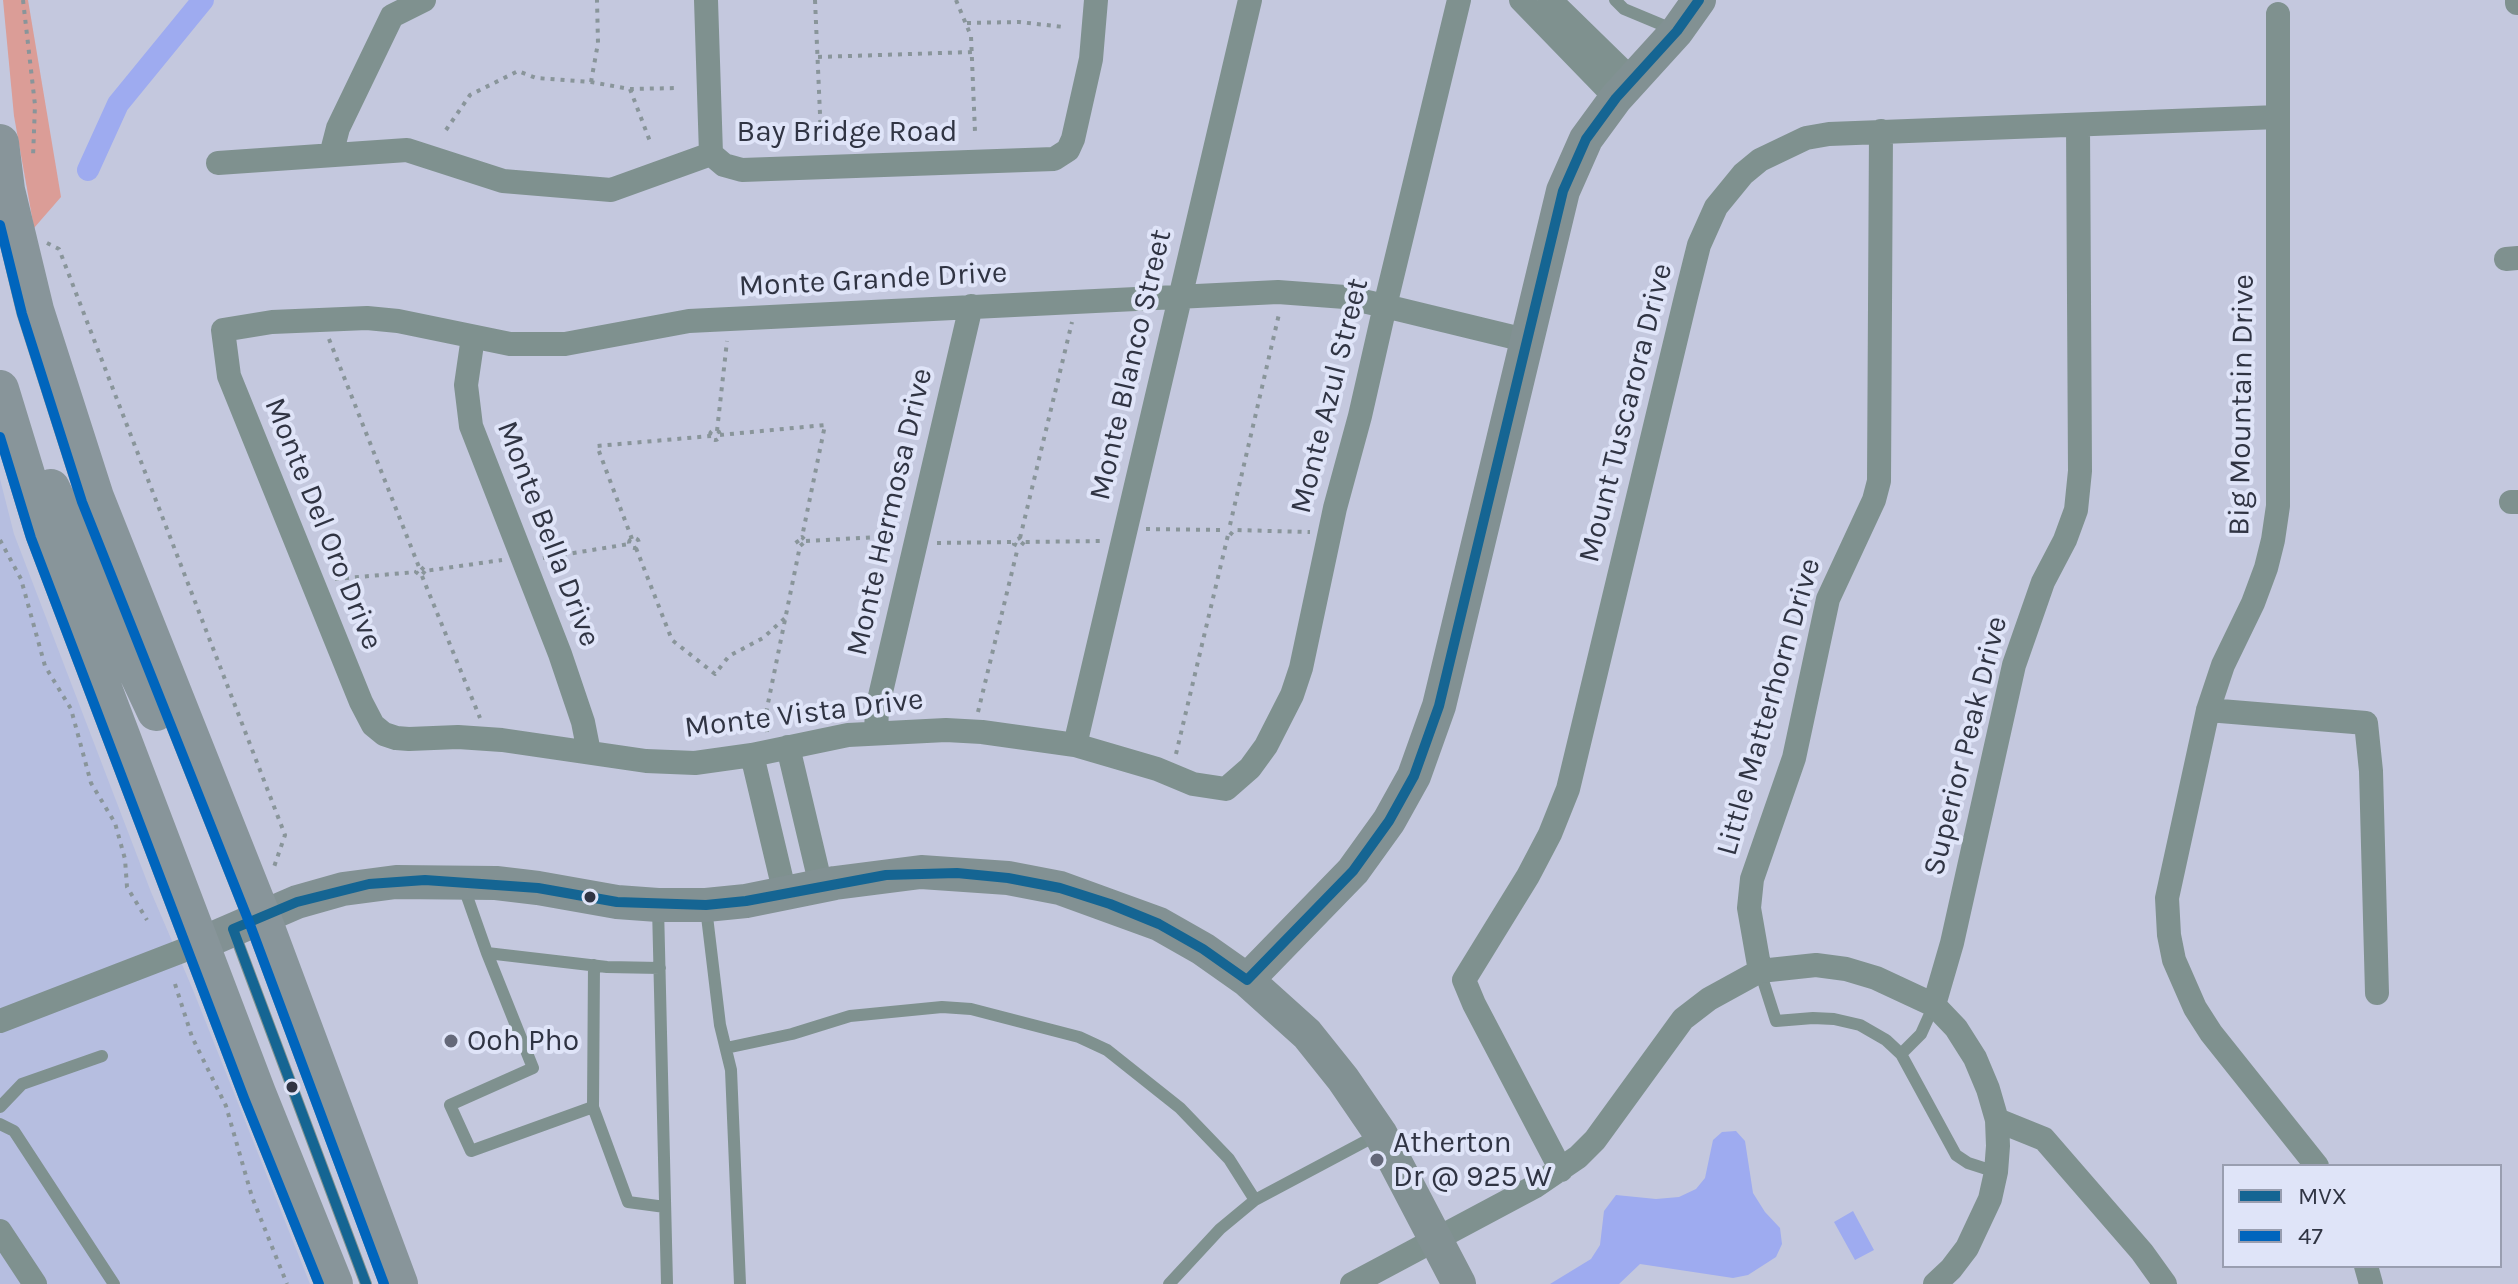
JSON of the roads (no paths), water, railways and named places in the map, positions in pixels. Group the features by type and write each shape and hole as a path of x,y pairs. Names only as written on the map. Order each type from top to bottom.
{"main road":[{"path":"0,143 6,190 35,310 232,930 334,1284"},
{"path":"0,373 175,754 223,873 237,896 232,930"},
{"path":"0,389 44,533 399,1284"}],"street":[{"path":"331,155 338,128 392,16 424,0"},
{"path":"706,0 711,154"},
{"name":"Bay Bridge Road","path":"218,163 407,150 503,181 611,190 711,154 724,165 742,170 1046,160 1061,157 1073,139 1090,62 1096,0"},
{"name":"Monte Blanco Street","path":"1075,745 1250,0"},
{"name":"Monte Azul Street","path":"1226,789 1250,768 1266,746 1292,695 1301,668 1335,508 1459,0"},
{"path":"1521,0 1624,89"},
{"path":"1550,0 1624,89"},
{"path":"1247,980 1353,871 1389,821 1414,776 1439,706 1563,191 1586,139 1624,89 1677,31 1699,0"},
{"name":"Big Mountain Drive","path":"2278,14 2278,506 2262,580 2223,665 2208,710 2167,898 2169,935 2181,981 2211,1033 2315,1164"},
{"name":"Mount Tuscarora Drive","path":"1561,1170 1464,980 1528,876 1550,834 1568,789 1686,297 1706,225 1716,207 1743,174 1760,160 1806,138 1829,134 2278,117"},
{"name":"Superior Peak Drive","path":"1934,1005 1952,943 2017,652 2043,582 2065,540 2076,510 2080,471 2078,125"},
{"name":"Little Matterhorn Drive","path":"1760,971 1749,908 1752,879 1794,758 1828,599 1874,500 1879,481 1881,131"},
{"name":"Monte Grande Drive","path":"223,330 272,322 367,318 398,321 510,344 565,344 689,321 1284,292 1325,293 1525,340"},
{"name":"Monte Hermosa Drive","path":"876,732 877,709 971,306"},
{"name":"Monte Del Oro Drive","path":"223,330 229,376 367,715 384,734"},
{"name":"Monte Bella Drive","path":"473,337 466,385 471,426 560,654 583,722 589,752"},
{"path":"2208,710 2366,723 2371,771 2377,993"},
{"name":"Monte Vista Drive","path":"384,734 409,739 487,739 646,761 695,763 848,735 973,731 1075,745 1118,756 1193,784 1226,789"},
{"path":"788,747 821,886"},
{"path":"752,755 785,894"},
{"path":"0,1021 297,902 369,884 462,881 538,888 617,902 706,905 886,875 945,873 1008,878 1060,888 1159,924 1203,949 1247,980 1307,1034 1380,1133 1459,1284"},
{"path":"1352,1284 1561,1170 1595,1140 1683,1019 1722,991 1760,971 1816,965 1846,969 1876,978 1934,1005 1956,1028 1975,1058 1997,1120 1996,1172 1990,1199 1967,1248 1935,1284"},
{"path":"1997,1120 2044,1139 2142,1252 2165,1284"},
{"path":"0,1231 35,1284"}],"lane":[{"path":"1615,0 1624,9 1677,31"},
{"path":"462,881 533,1068 450,1105 471,1151 593,1107"},
{"path":"658,905 667,1284"},
{"path":"706,905 720,1025 731,1070 740,1284"},
{"path":"232,930 366,1284"},
{"path":"487,953 594,965 660,968"},
{"path":"594,965 593,1107 628,1202 665,1207"},
{"path":"1760,971 1776,1021 1813,1018 1860,1025 1886,1040 1901,1054 1956,1155 1968,1163 1996,1172"},
{"path":"1901,1054 1921,1034 1934,1005"},
{"path":"726,1048 792,1034 850,1016 942,1007 971,1009 1079,1037 1107,1050 1180,1108 1229,1159 1255,1200"},
{"path":"0,1107 22,1084 102,1056"},
{"path":"0,1124 14,1131 114,1284"},
{"path":"1169,1284 1220,1229 1255,1200 1380,1133"}],"water":[{"path":"1736,1131 1745,1141 1753,1193 1780,1228 1782,1244 1776,1257 1748,1275 1733,1278 1640,1264 1619,1284 1550,1284 1591,1259 1600,1245 1604,1211 1616,1195 1656,1199 1679,1197 1696,1189 1705,1178 1713,1140 1722,1132"},
{"path":"1853,1211 1874,1250 1855,1260 1834,1222"}],"waterway":[{"path":"88,170 118,104 203,0"}],"place":[{"name":"Ooh Pho","path":"451,1041"},
{"name":"Atherton Dr @ 925 W","path":"1377,1160"}]}
